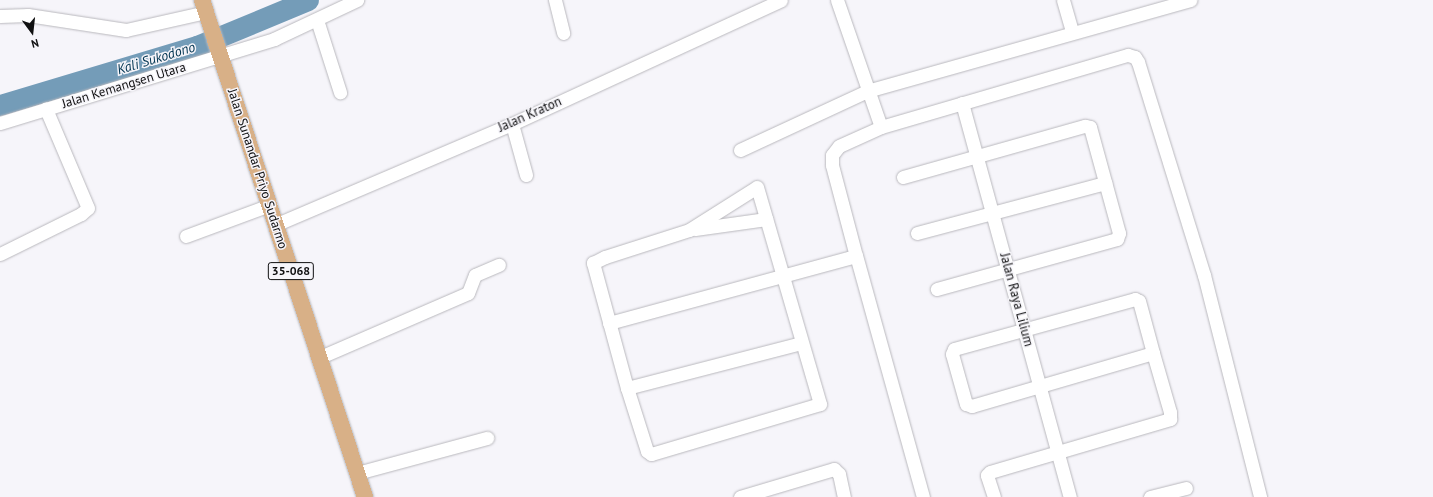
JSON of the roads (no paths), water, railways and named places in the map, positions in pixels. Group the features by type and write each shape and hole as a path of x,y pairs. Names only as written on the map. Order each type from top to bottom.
{"main road":[{"name":"Jalan Sunandar Priyo Sudarmo","path":"205,10 277,224 318,358 364,497"}],"street":[{"name":"Jalan Kemangsen Utara","path":"0,123 46,109 218,50 274,39 357,0"},
{"path":"555,0 563,33"},
{"name":"Jalan Kraton","path":"277,224 512,124 757,5 781,0"},
{"path":"837,0 881,127"},
{"path":"1063,0 1072,31"},
{"path":"740,150 867,90 1072,31 1190,0"},
{"path":"0,16 28,15 126,30 205,10"},
{"path":"317,20 340,92"},
{"path":"923,497 856,256 832,165 832,155 839,146 881,127 1128,55 1137,60 1204,276 1260,497"},
{"name":"Jalan Raya Lilium","path":"962,103 1070,497"},
{"path":"0,254 81,214 88,208 46,109"},
{"path":"512,124 526,174"},
{"path":"903,177 1088,126 1119,233 1117,239 937,289"},
{"path":"917,233 1105,182"},
{"path":"689,230 756,187 766,218 784,276 801,343 820,402 818,406 651,454 647,451 592,270 595,261 689,230 766,218"},
{"path":"186,236 270,205"},
{"path":"609,322 856,256"},
{"path":"318,358 468,293 475,275 499,265"},
{"path":"994,497 988,473 1170,419 1170,412 1152,353 1139,301 1135,299 954,349 952,354 966,404 969,406 1040,387 1152,353"},
{"path":"627,388 801,343"},
{"path":"357,473 487,438"},
{"path":"740,497 834,469 839,474 844,497"},
{"path":"1150,497 1186,488"}],"waterway":[{"name":"Kali Sukodono","path":"0,105 197,46 308,0"}]}
